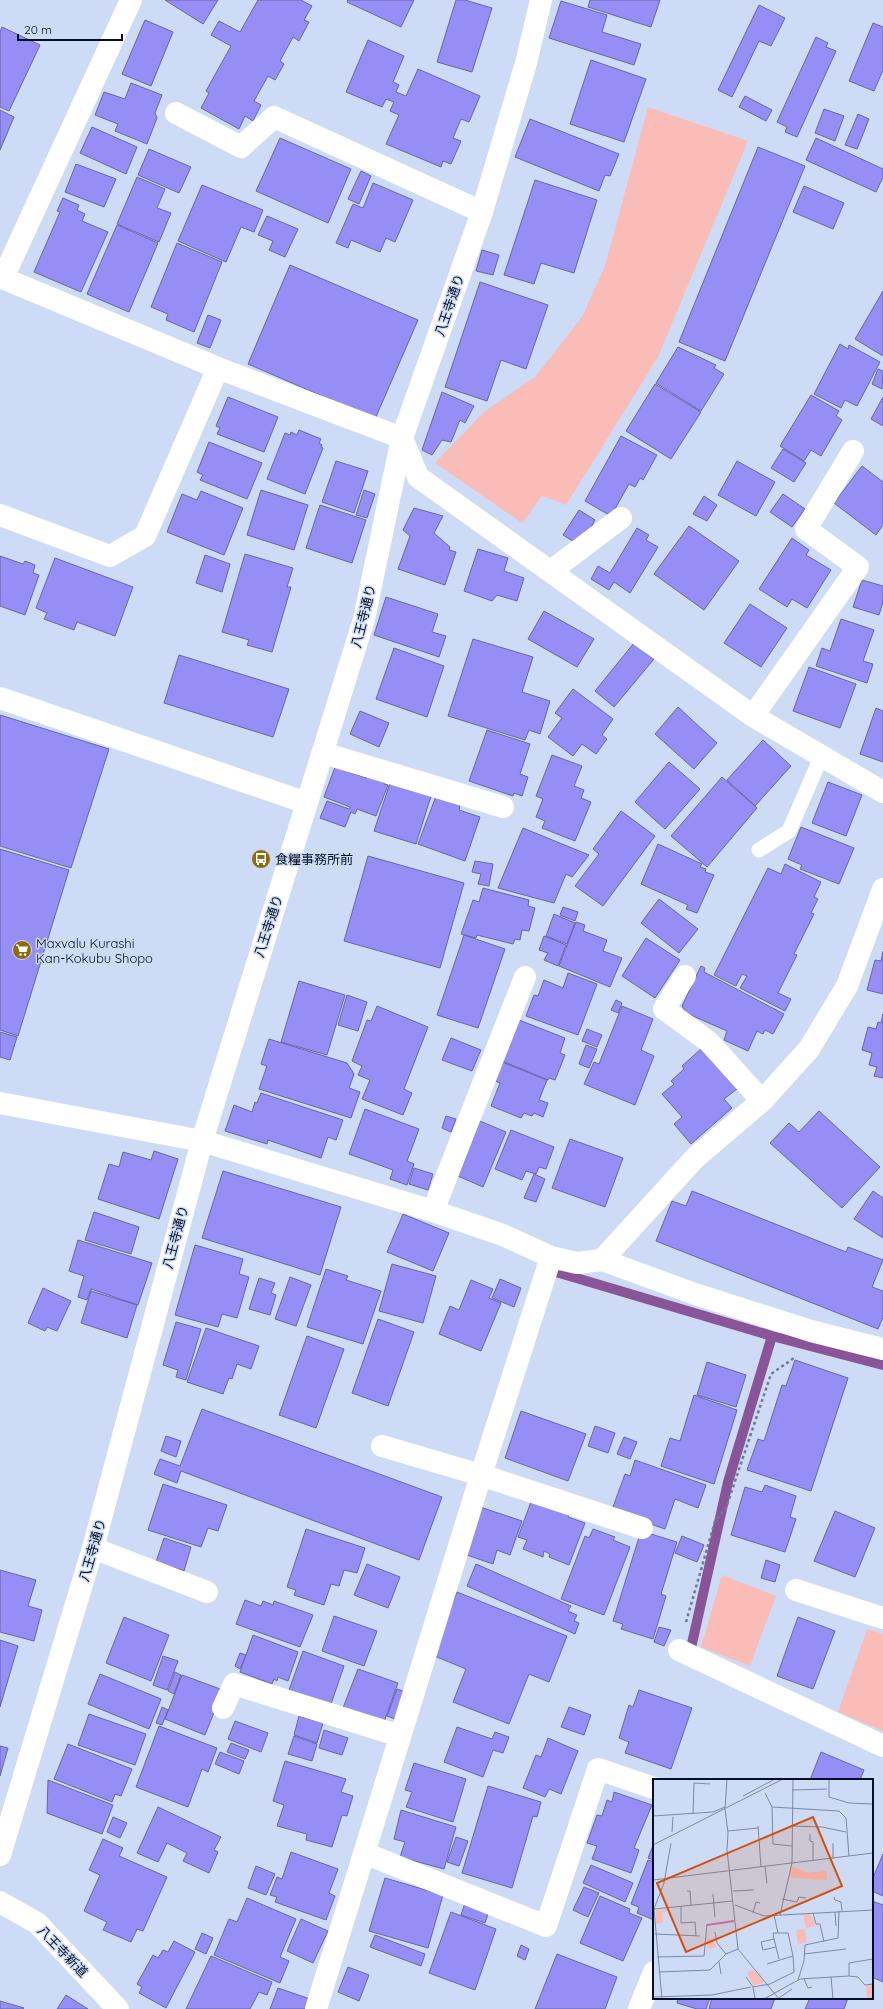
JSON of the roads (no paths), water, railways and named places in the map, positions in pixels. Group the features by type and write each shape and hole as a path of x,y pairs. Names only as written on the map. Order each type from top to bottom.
{"street":[{"path":"131,0 2,278 218,368 402,438 418,477 753,716 883,792"},
{"name":"八王寺通り","path":"0,1855 93,1548 202,1141 262,943 364,619 402,438 482,212 526,63 541,0"},
{"path":"176,113 241,147 274,117 482,212"},
{"path":"0,515 110,556 145,536 218,368"},
{"path":"753,716 858,567 806,528 853,451"},
{"path":"551,571 621,518"},
{"path":"0,698 307,803"},
{"path":"323,753 503,807"},
{"path":"602,1260 695,1158 762,1101 809,1049 847,986 883,890"},
{"path":"685,976 664,1009 709,1042 762,1101"},
{"path":"433,1211 525,977"},
{"path":"0,1102 202,1141 433,1211 503,1235 551,1257 577,1263 602,1260 695,1294 811,1331 883,1349"},
{"path":"316,2009 481,1475 551,1257"},
{"path":"382,1446 481,1475 642,1528"},
{"path":"93,1548 207,1592"},
{"path":"796,1590 883,1618"},
{"path":"679,1650 883,1746"},
{"path":"223,1708 234,1684 400,1736"},
{"path":"364,1853 546,1926 598,1769 653,1788"},
{"name":"八王寺新道","path":"0,1902 37,1923 118,2009"},
{"path":"639,2009 653,1974"}],"lane":[{"path":"759,850 789,831 822,755"}],"waterway":[{"path":"545,1276 556,1272 772,1336 883,1365"},
{"path":"689,1657 728,1482 772,1336"}],"place":[{"name":"食糧事務所前","path":"261,859"},
{"name":"Maxvalu Kurashi Kan-Kokubu Shopo","path":"22,950"}]}
